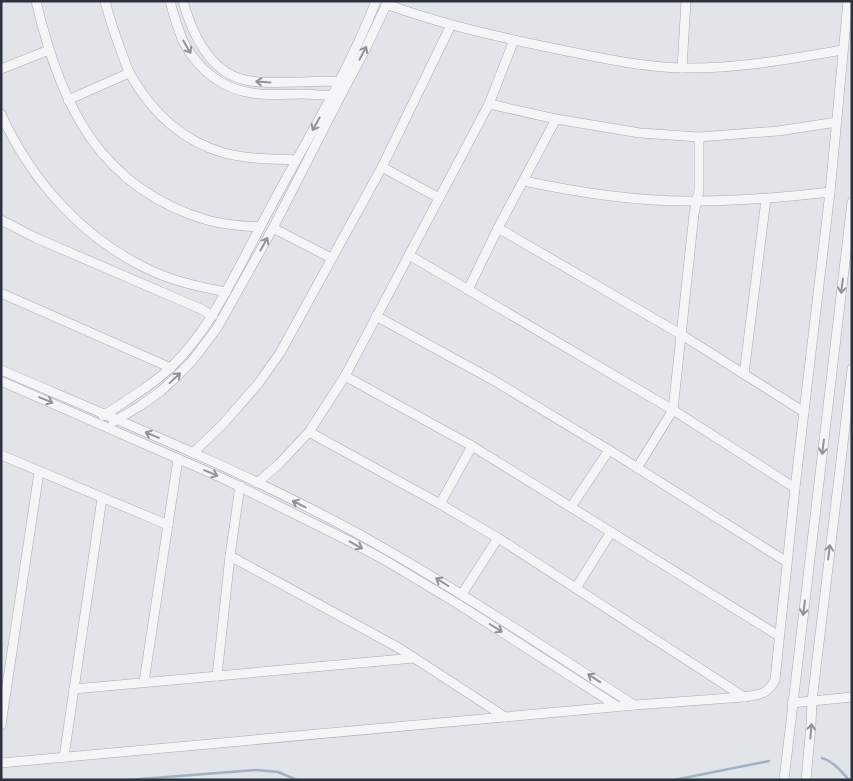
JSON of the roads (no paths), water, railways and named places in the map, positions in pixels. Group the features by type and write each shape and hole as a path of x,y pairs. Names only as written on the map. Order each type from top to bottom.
{"street":[{"path":"36,1 57,75 68,100 86,132 107,159 131,182 159,200 184,212 209,221 260,228"},
{"path":"105,1 111,26 129,73 154,109 177,130 201,145 224,152 248,157 296,160"},
{"path":"170,1 186,45 198,62 216,80 227,86 251,93 336,95"},
{"path":"183,1 191,25 207,54 222,70 231,75 245,80 270,82 342,82"},
{"path":"107,427 161,391 192,361 217,328 273,228 342,82 358,40 376,1"},
{"path":"682,68 686,1"},
{"path":"1,763 617,706 744,697 761,694 771,687 775,680 795,488 830,192 848,1"},
{"path":"342,82 366,48 387,3 451,25 514,40 645,65 682,68 737,66 843,50"},
{"path":"193,453 223,424 252,391 280,353 382,167 451,25"},
{"path":"257,483 279,464 309,432 345,376 489,104 514,40"},
{"path":"1,69 49,50"},
{"path":"68,100 129,73"},
{"path":"94,421 138,394 171,368 213,316 296,160 336,95"},
{"path":"489,104 556,119 640,133 699,137 778,131 837,122"},
{"path":"1,114 11,136 31,169 58,203 90,234 153,272 186,283 226,292"},
{"path":"468,290 498,228 556,119"},
{"path":"1,137 11,136"},
{"path":"638,468 673,410 694,214 699,190 699,137"},
{"path":"382,167 439,198"},
{"path":"524,181 595,194 657,200 697,201 766,198 830,192"},
{"path":"744,374 766,198"},
{"path":"784,780 852,202"},
{"path":"1,220 36,238 201,309 213,316"},
{"path":"273,228 331,258"},
{"path":"498,228 682,335 804,412"},
{"path":"409,255 673,410 795,488"},
{"path":"1,293 171,368"},
{"path":"376,316 493,380 609,450 787,562"},
{"path":"806,780 812,701 852,369"},
{"path":"1,370 193,453 316,512 462,594 635,705"},
{"path":"345,376 472,446 779,636"},
{"path":"1,381 178,458 311,521 371,553 458,604 617,706"},
{"path":"309,432 498,538 744,697"},
{"path":"440,504 472,446"},
{"path":"571,507 609,450"},
{"path":"1,455 168,525"},
{"path":"144,682 178,458"},
{"path":"1,725 3,695 39,472"},
{"path":"217,676 230,556 240,486"},
{"path":"64,757 102,498"},
{"path":"576,588 611,532"},
{"path":"462,594 498,538"},
{"path":"371,553 376,544"},
{"path":"230,556 399,648 505,717"},
{"path":"74,689 414,658"},
{"path":"792,703 852,697"}],"waterway":[{"path":"822,758 833,764 849,780"},
{"path":"674,780 769,761"},
{"path":"128,780 257,770 278,772 297,780"}]}
